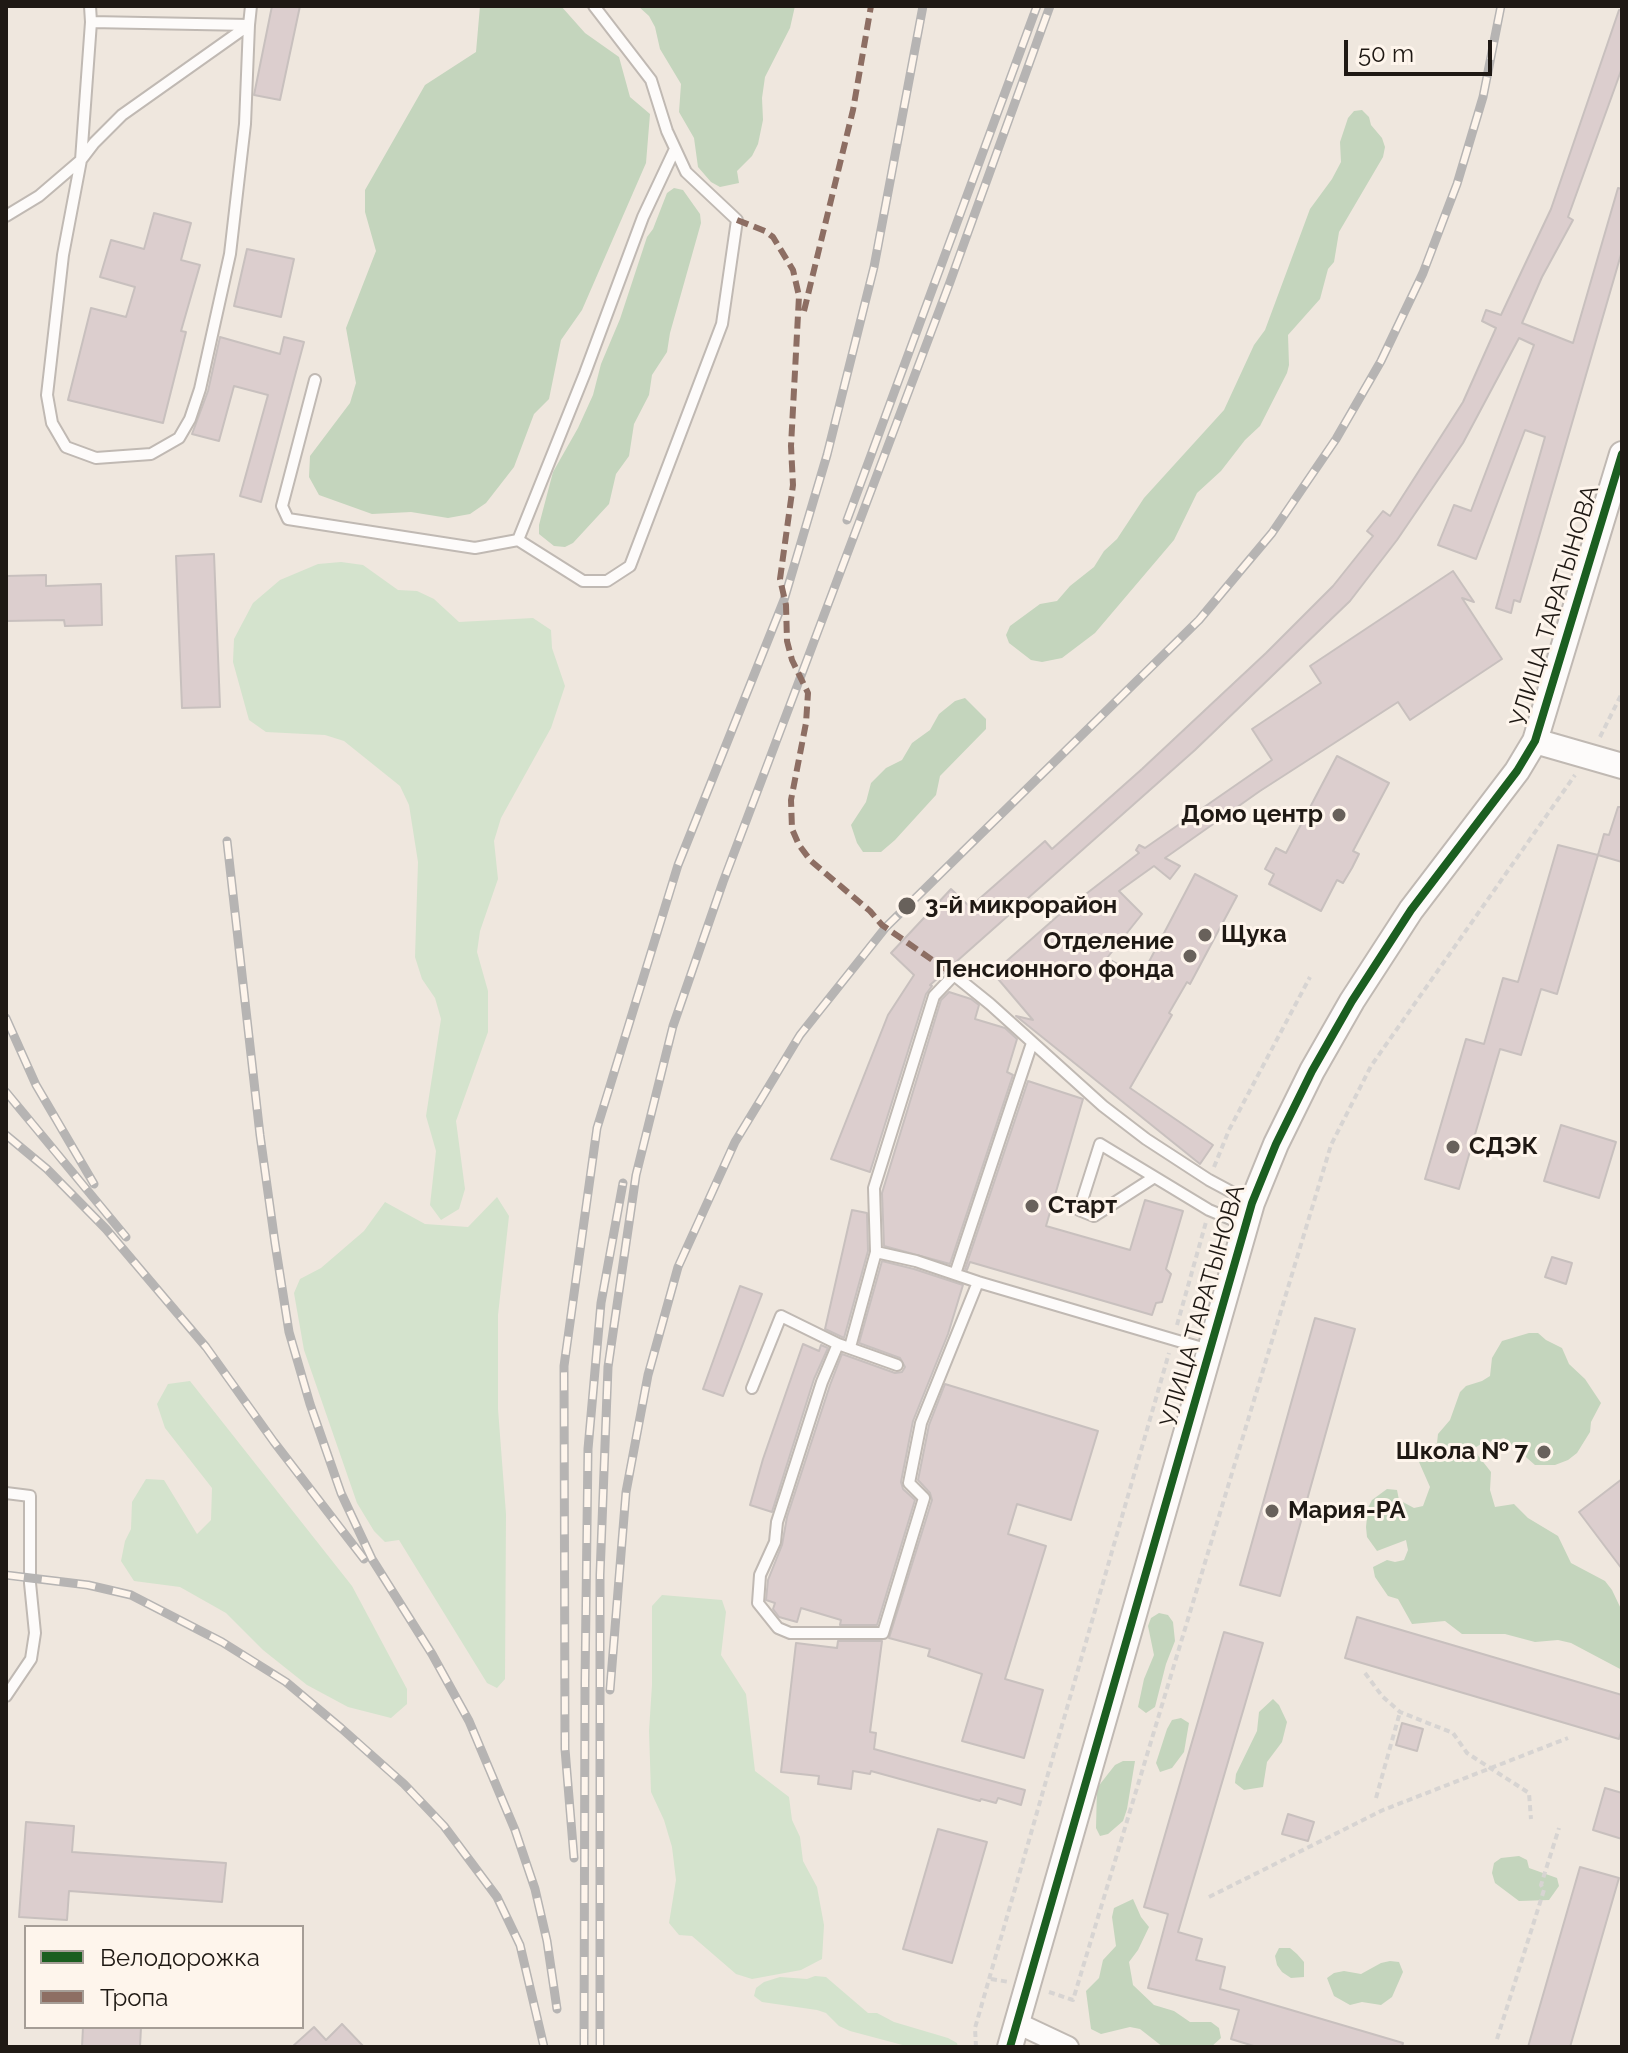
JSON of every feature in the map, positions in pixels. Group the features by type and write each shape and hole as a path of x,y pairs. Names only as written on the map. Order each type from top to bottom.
{"street":[{"name":"УЛИЦА ТАРАТЫНОВА","path":"1010,2047 1249,1214 1276,1144 1312,1071 1352,1001 1419,899 1509,782 1535,741 1622,454"},
{"path":"1535,741 1622,766"},
{"path":"1017,2023 1068,2047"}],"lane":[{"path":"90,6 81,160 63,255 47,395 52,423 66,447 96,458 151,454 179,438 190,419 200,389 230,254 245,124 251,6"},
{"path":"315,380 282,506 288,519 475,548 518,540 583,581 607,581 630,566 722,324 737,220 686,172 651,80 594,6"},
{"path":"91,22 249,25"},
{"path":"6,216 39,196 81,160 122,115 249,25"},
{"path":"518,540 643,217 675,149"},
{"path":"850,1347 876,1252 874,1188 934,996 954,975 981,995 1103,1106 1146,1139 1209,1180 1249,1214"},
{"path":"955,1274 1032,1043"},
{"path":"1153,1178 1094,1216 1079,1210 1100,1144 1209,1210 1249,1214"},
{"path":"876,1252 1211,1350"},
{"path":"838,1344 822,1382 781,1508 775,1542 760,1575 758,1603 778,1628 790,1633 883,1633 924,1498 909,1483 921,1423 978,1282"},
{"path":"752,1388 781,1316 838,1344 897,1365"},
{"path":"6,1493 30,1496 30,1583 35,1633 31,1659 6,1696"}],"path":[{"path":"991,1979 1073,2000 1331,1145 1371,1066 1606,728 1622,693"},
{"path":"1209,1180 1229,1130 1310,977"},
{"path":"976,2047 975,2028 1209,1210"},
{"path":"1365,1673 1382,1696 1400,1712 1453,1733 1467,1753 1529,1793 1531,1819"},
{"path":"1376,1798 1400,1712"},
{"path":"1209,1897 1383,1810 1568,1738"},
{"path":"1497,2039 1544,1890 1541,1885 1559,1828"}],"green space":[{"path":"480,6 561,6 585,33 619,57 630,97 650,114 646,163 582,310 561,340 549,399 534,414 514,467 486,503 470,514 448,518 411,512 372,514 319,495 309,477 310,456 350,403 356,383 346,328 376,251 365,212 365,190 425,85 476,52"},
{"path":"638,6 795,6 790,28 765,77 763,120 758,144 752,156 737,171 739,183 720,187 698,167 694,138 679,112 681,84 660,49 649,16"},
{"path":"1362,110 1382,138 1385,147 1383,157 1339,232 1334,262 1328,269 1320,299 1288,335 1287,373 1260,426 1221,471 1197,493 1174,540 1095,633 1062,658 1042,662 1031,660 1009,643 1006,635 1010,626 1040,604 1057,601 1094,567 1144,498 1224,410 1254,345 1265,330 1310,209 1341,162 1340,142 1348,118 1354,111"},
{"path":"674,188 683,190 700,214 701,223 667,352 652,375 649,395 634,424 629,456 616,474 609,504 573,543 565,547 554,546 539,534 553,472 593,395 601,364 620,319 647,237 667,193"},
{"path":"341,562 363,565 398,590 417,591 434,599 459,622 533,618 551,630 552,648 565,686 551,728 501,818 494,841 498,879 480,931 477,952 488,991 488,1032 456,1121 465,1189 459,1209 441,1220 430,1205 436,1151 426,1116 441,1019 435,998 422,979 415,957 418,862 409,805 400,786 344,741 325,735 266,732 249,720 233,662 234,639 253,603 280,580 318,564"},
{"path":"965,698 986,719 986,729 940,776 936,795 895,840 881,852 863,852 851,825 866,802 871,783 886,768 902,760 912,743 930,730 939,714 955,701"},
{"path":"497,1197 509,1216 498,1315 498,1409 506,1514 505,1679 497,1688 487,1683 399,1540 385,1542 374,1531 357,1503 304,1350 294,1293 300,1279 321,1268 364,1231 385,1202 425,1224 468,1227"},
{"path":"1538,1333 1562,1348 1569,1364 1585,1379 1601,1403 1591,1422 1590,1432 1577,1453 1555,1465 1535,1465 1504,1438 1473,1449 1491,1472 1490,1490 1495,1507 1514,1504 1528,1518 1558,1536 1571,1563 1605,1581 1612,1590 1622,1611 1622,1670 1571,1643 1558,1640 1535,1642 1505,1634 1462,1634 1445,1621 1412,1624 1398,1599 1388,1596 1375,1577 1373,1567 1387,1560 1404,1560 1408,1550 1406,1540 1377,1551 1367,1537 1366,1527 1372,1500 1387,1489 1397,1490 1399,1500 1414,1508 1423,1506 1430,1487 1419,1462 1422,1453 1437,1443 1438,1434 1450,1420 1460,1392 1466,1386 1490,1376 1492,1358 1502,1341"},
{"path":"190,1381 352,1586 407,1689 407,1704 391,1718 348,1707 307,1685 263,1650 226,1613 180,1587 134,1581 121,1561 131,1529 132,1502 146,1479 164,1480 197,1534 211,1520 212,1488 165,1428 157,1404 168,1384"},
{"path":"662,1595 722,1600 726,1612 721,1655 746,1694 755,1771 789,1797 803,1861 817,1887 824,1925 822,1959 801,1970 752,1979 736,1974 692,1936 679,1935 669,1923 676,1880 672,1847 651,1792 649,1731 652,1606"},
{"path":"1159,1613 1168,1615 1173,1622 1175,1641 1155,1707 1146,1713 1138,1707 1144,1679 1154,1655 1148,1626 1151,1618"},
{"path":"1273,1699 1287,1722 1282,1742 1267,1762 1263,1787 1244,1790 1235,1783 1236,1774 1257,1731 1259,1712"},
{"path":"1181,1718 1189,1723 1184,1752 1172,1768 1160,1772 1156,1763 1167,1729 1172,1720"},
{"path":"1135,1761 1127,1809 1123,1821 1108,1834 1100,1836 1096,1828 1097,1788 1115,1765"},
{"path":"1519,1856 1527,1860 1529,1868 1557,1878 1559,1886 1549,1900 1519,1901 1495,1883 1492,1873 1494,1863 1501,1858"},
{"path":"1133,1899 1149,1927 1129,1962 1133,1985 1154,2005 1174,2011 1190,2022 1211,2022 1219,2028 1221,2038 1211,2047 1163,2047 1140,2029 1130,2027 1101,2034 1091,2029 1086,1991 1099,1978 1103,1960 1116,1946 1112,1917 1114,1908"},
{"path":"1279,1948 1290,1948 1304,1962 1304,1977 1291,1978 1282,1972 1275,1956"},
{"path":"1390,1961 1399,1962 1403,1972 1392,1997 1381,2005 1362,2002 1350,2005 1334,1996 1327,1978 1334,1973 1361,1974"},
{"path":"780,1977 807,1979 826,1977 868,2013 877,2013 894,2022 948,2038 958,2047 910,2047 850,2031 817,2010 762,2002 754,1996 756,1988 764,1982"}],"building":[{"path":"272,6 300,6 280,100 254,95"},
{"path":"1619,10 1622,10 1622,68 1568,217 1573,220 1542,277 1522,323 1573,343 1618,188 1622,189 1622,251 1520,602 1514,600 1511,613 1496,608 1545,437 1525,430 1476,559 1438,545 1454,505 1471,511 1534,345 1519,338 1463,443 1397,540 1350,601 1195,750 930,985 870,1172 831,1159 888,1015 914,975 891,953 951,889 970,907 1045,841 1052,849 1266,653 1333,586 1373,536 1367,531 1383,511 1390,516 1463,402 1496,328 1482,321 1486,310 1501,315 1551,209"},
{"path":"154,213 191,223 181,260 200,265 181,331 186,332 163,423 68,400 91,308 126,317 135,287 100,277 111,240 144,249"},
{"path":"247,249 294,259 281,317 234,306"},
{"path":"220,337 280,354 284,337 304,342 261,502 240,496 268,395 234,386 219,441 192,434 208,391"},
{"path":"214,554 220,707 182,708 176,556"},
{"path":"1453,571 1474,602 1462,598 1502,659 1410,720 1398,702 1260,791 1165,858 1180,866 1170,879 1154,866 1119,891 1142,914 1107,958 1141,977 1195,874 1237,896 1190,984 1187,982 1169,1013 1172,1015 1130,1088 1213,1145 1200,1164 1016,1016 1033,1020 993,973 1060,914 1139,853 1136,850 1139,845 1145,848 1272,760 1252,729 1321,683 1310,666"},
{"path":"46,575 46,586 101,584 102,625 65,626 64,620 6,621 6,576"},
{"name":"Домо центр","path":"1337,756 1389,783 1353,851 1359,854 1352,868 1343,883 1337,880 1321,911 1269,884 1274,874 1265,869 1276,848 1286,853"},
{"path":"1618,807 1622,807 1622,862 1598,855 1604,834 1609,835"},
{"path":"1558,845 1598,855 1557,994 1541,989 1521,1055 1500,1049 1459,1189 1425,1179 1466,1039 1484,1044 1503,978 1518,982"},
{"path":"949,992 979,1005 975,1019 1005,1028 1017,1039 1007,1072 1013,1075 950,1264 884,1246 882,1193 941,1000"},
{"name":"Старт","path":"1028,1081 1083,1099 1046,1226 1130,1250 1145,1200 1183,1211 1166,1269 1171,1274 1162,1302 1156,1303 1152,1315 970,1262 965,1269"},
{"path":"1561,1125 1616,1142 1599,1198 1544,1181"},
{"path":"852,1210 867,1213 868,1251 844,1338 825,1329"},
{"path":"1552,1257 1572,1263 1566,1284 1545,1277"},
{"path":"882,1261 963,1285 948,1334 913,1421 901,1482 903,1489 915,1500 877,1625 840,1625 841,1620 801,1608 797,1622 779,1617 773,1609 775,1603 766,1600 768,1580 782,1545 787,1517 842,1354 895,1373 902,1372 905,1367 900,1358 859,1343"},
{"path":"740,1286 762,1294 723,1396 703,1389"},
{"path":"1315,1318 1355,1329 1280,1596 1240,1585"},
{"path":"803,1344 819,1351 821,1345 828,1348 814,1379 772,1512 750,1505"},
{"path":"945,1384 1098,1431 1071,1520 1017,1504 1008,1534 1046,1546 1005,1679 1043,1690 1024,1758 962,1741 982,1674 928,1656 930,1649 889,1638 932,1500 918,1480 929,1425"},
{"path":"1622,1479 1622,1569 1579,1512"},
{"path":"1357,1617 1622,1695 1619,1739 1345,1658"},
{"path":"1224,1632 1263,1643 1178,1932 1202,1939 1196,1960 1225,1967 1220,1989 1403,2043 1402,2047 1257,2047 1231,2039 1239,2010 1148,1988 1168,1914 1144,1907"},
{"path":"838,1641 882,1641 870,1732 876,1733 874,1749 1025,1790 1021,1805 998,1798 996,1803 980,1801 871,1771 870,1774 853,1771 851,1789 818,1784 819,1776 781,1772 796,1643 837,1648"},
{"path":"1402,1723 1423,1729 1417,1751 1396,1745"},
{"path":"1605,1788 1622,1793 1622,1839 1593,1830"},
{"path":"1288,1814 1314,1822 1308,1841 1282,1834"},
{"path":"26,1822 74,1826 72,1852 226,1863 222,1902 69,1891 67,1920 19,1917"},
{"path":"938,1829 987,1842 952,1963 903,1949"},
{"path":"1580,1867 1619,1878 1570,2047 1528,2047"},
{"path":"342,2024 364,2047 292,2047 314,2027 326,2040"},
{"path":"83,2029 141,2029 140,2047 82,2047"}],"railway":[{"path":"574,1858 565,1749 564,1366 597,1128 678,865 784,600 827,455 874,267 923,6"},
{"path":"847,520 1037,6"},
{"path":"600,2047 600,1575 608,1367 636,1175 673,1026 723,882 950,282 1050,6"},
{"path":"610,1690 626,1492 648,1375 678,1267 735,1142 800,1035 886,927 1199,620 1272,533 1336,439 1381,361 1423,273 1457,184 1483,97 1501,6"},
{"path":"227,841 260,1135 289,1332 341,1493 372,1559 432,1654 469,1721 515,1830 535,1889 547,1941 557,2009"},
{"path":"6,1018 36,1085 94,1184"},
{"path":"6,1092 126,1237"},
{"path":"6,1135 47,1169 106,1229 206,1347 364,1559"},
{"path":"584,2047 588,1449 601,1303 623,1183"},
{"path":"6,1575 88,1585 131,1595 222,1642 286,1682 341,1728 404,1784 444,1826 497,1897 520,1945 544,2047"}],"marked path":[{"path":"804,311 853,110 871,6"},
{"path":"737,220 773,237 793,270 799,296 791,446 793,485 780,579 786,605 787,641 792,660 808,693 806,723 791,800 792,829 811,861 882,925 954,975"}],"cycle path":[{"path":"1010,2047 1252,1203 1276,1144 1312,1071 1352,1001 1411,910 1517,771 1535,741 1622,454"}],"place":[{"name":"Домо центр","path":"1339,815"},
{"name":"3-й микрорайон","path":"907,906"},
{"name":"Щука","path":"1205,935"},
{"name":"Отделение Пенсионного фонда","path":"1190,956"},
{"name":"СДЭК","path":"1453,1147"},
{"name":"Старт","path":"1032,1206"},
{"name":"Школа № 7","path":"1544,1452"},
{"name":"Мария-РА","path":"1272,1511"}]}
